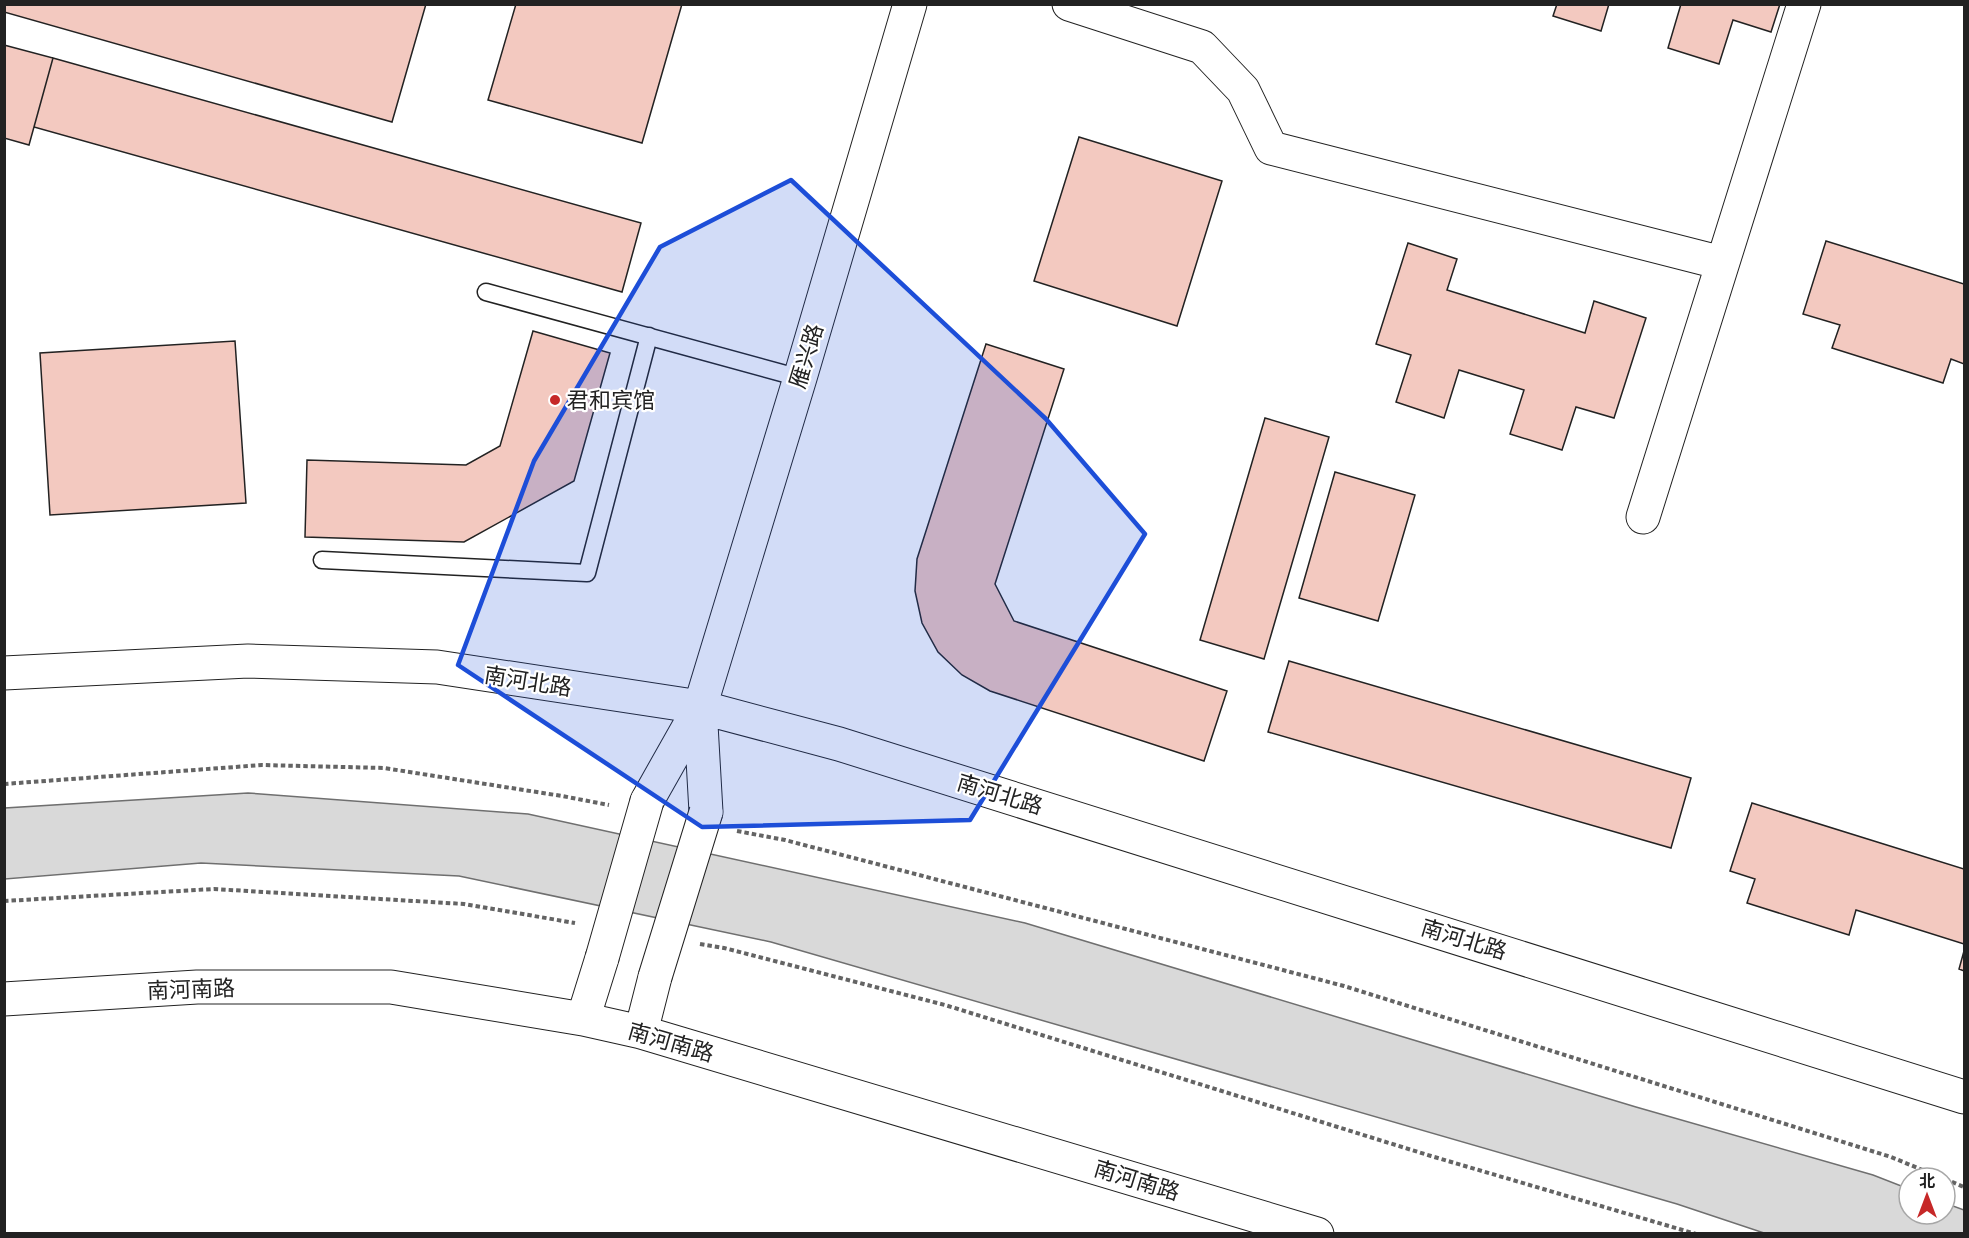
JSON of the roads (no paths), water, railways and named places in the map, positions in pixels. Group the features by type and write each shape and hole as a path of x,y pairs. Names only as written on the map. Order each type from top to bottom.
{"street":[{"name":"雁兴路","path":"700,707 910,4"},
{"path":"1069,4 1202,47 1244,90 1271,148 1722,263"},
{"path":"1643,517 1804,4"},
{"name":"南河北路","path":"4,672 248,661 437,667 700,707 839,744 1965,1097"},
{"path":"583,1019 602,958 634,805 700,707"},
{"path":"641,1032 655,976 716,820 700,707"},
{"name":"南河南路","path":"4,999 196,987 392,987 583,1019 641,1032 1317,1233"}],"lane":[{"path":"486,291 800,378"},
{"path":"322,560 587,573 649,336"}],"place":[{"name":"君和宾馆","path":"555,400"}]}
